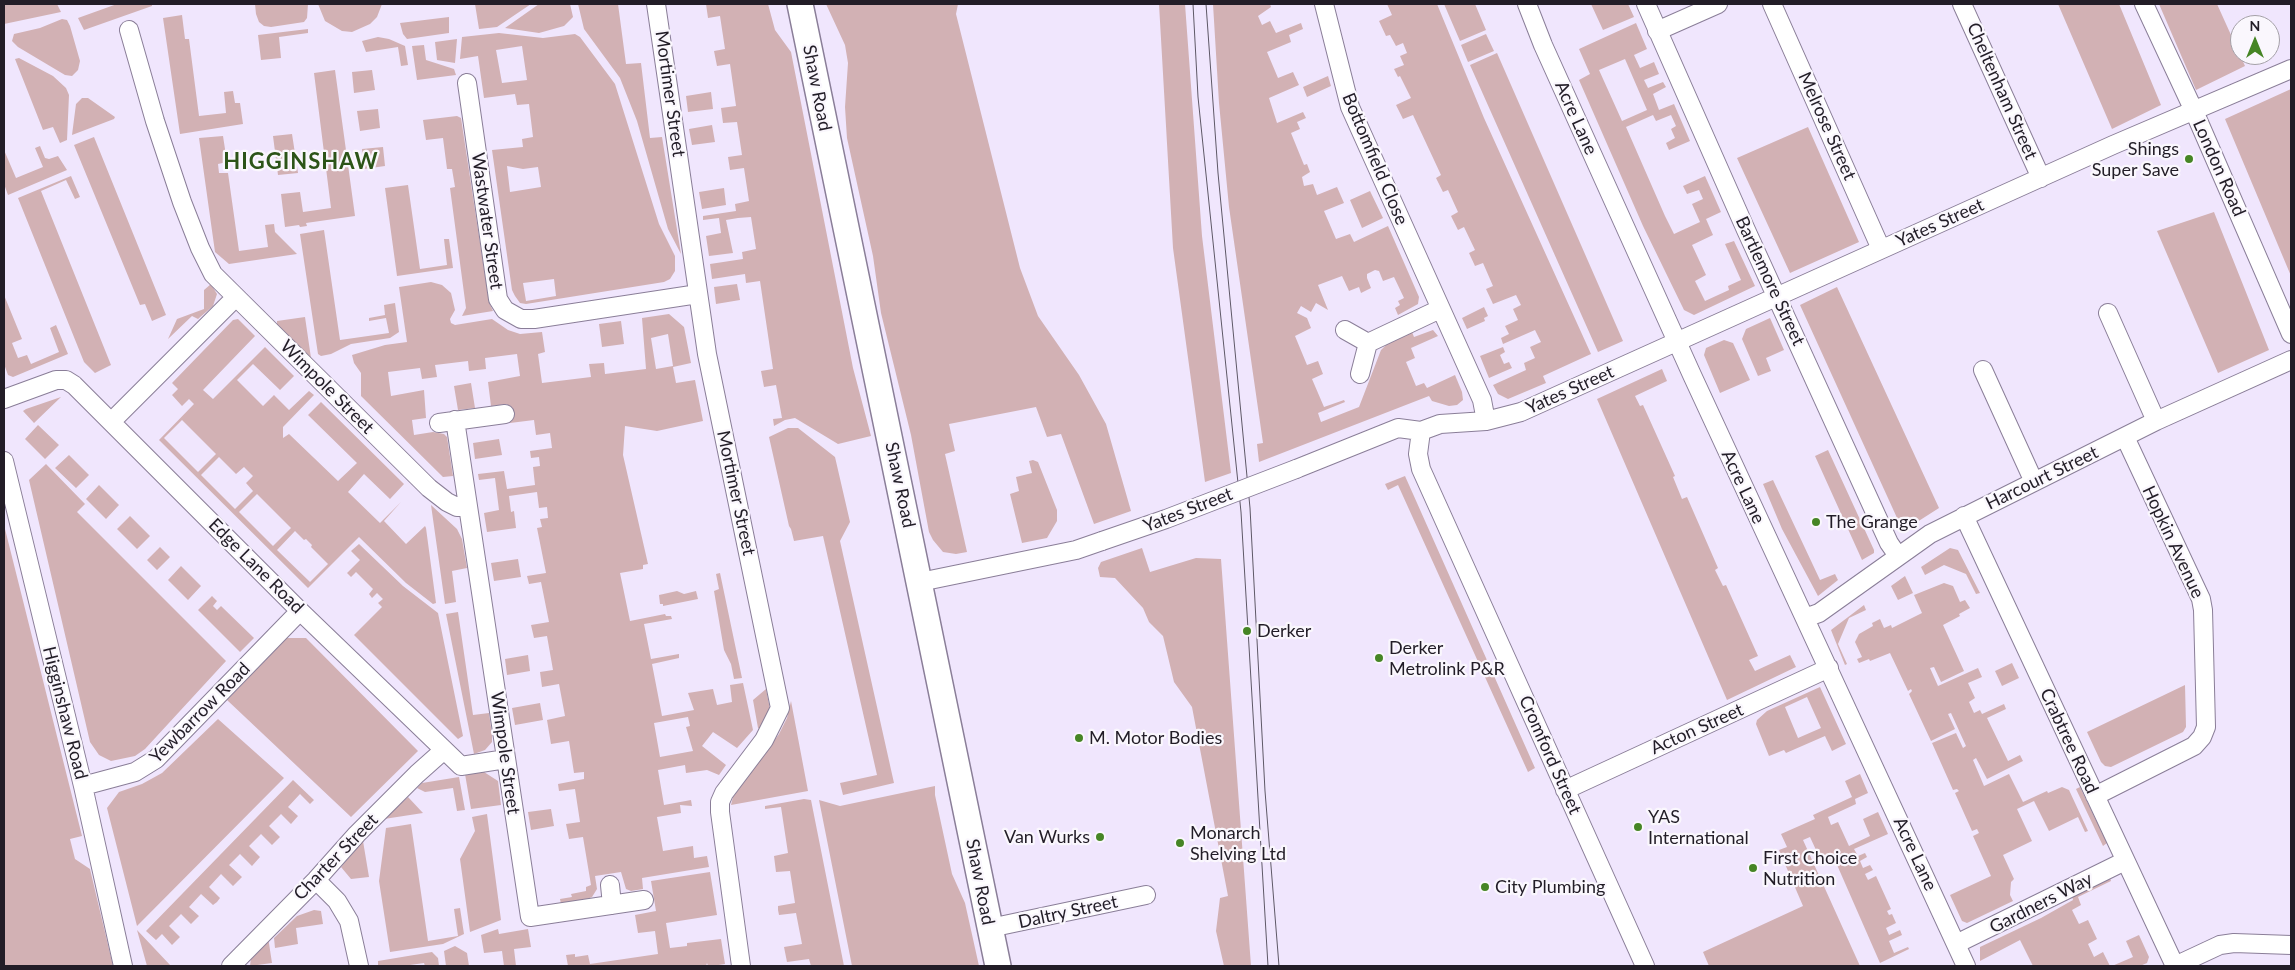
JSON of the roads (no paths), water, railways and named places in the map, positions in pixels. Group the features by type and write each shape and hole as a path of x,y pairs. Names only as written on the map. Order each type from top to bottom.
{"main road":[{"name":"Shaw Road","path":"800,4 998,966"}],"street":[{"name":"Mortimer Street","path":"656,4 707,354 780,708 764,740 724,793 720,802 741,966"},
{"name":"Bottomfield Close","path":"1324,4 1350,107 1482,400 1486,421"},
{"name":"Acre Lane","path":"1527,4 1677,342 1966,966"},
{"name":"Bartlemore Street","path":"1646,4 1889,543 1898,556"},
{"path":"1658,31 1718,4"},
{"name":"Melrose Street","path":"1772,4 1881,249"},
{"name":"Cheltenham Street","path":"1962,4 2041,178"},
{"name":"London Road","path":"2144,4 2194,111 2291,334"},
{"name":"Wimpole Street","path":"129,30 154,121 200,248 213,274 429,488 447,502 457,507 467,507"},
{"name":"Yates Street","path":"920,582 1076,550 1166,519 1398,428 1421,431 1440,424 1486,421 1522,412 1881,249 2291,69"},
{"name":"Wastwater Street","path":"467,83 498,299 505,310 521,319 534,319 698,294"},
{"path":"112,421 236,297"},
{"path":"1368,343 1440,309"},
{"path":"2108,313 2156,422"},
{"path":"1345,330 1368,343"},
{"path":"1360,374 1368,343"},
{"name":"Harcourt Street","path":"1806,618 1819,612 1930,534 2156,422 2291,360"},
{"path":"1983,370 2034,482"},
{"name":"Edge Lane Road","path":"4,399 56,380 66,380 112,421 300,612 461,766 506,759"},
{"name":"Wimpole Street","path":"505,414 447,421 467,507 530,917 644,900"},
{"name":"Cromford Street","path":"1421,431 1418,454 1421,469 1645,966"},
{"name":"Hopkin Avenue","path":"2095,796 2194,746 2202,737 2206,727 2204,610 2201,599 2125,437"},
{"name":"Higginshaw Road","path":"4,460 83,786 123,966"},
{"name":"Crabtree Road","path":"1964,516 2174,966 2220,946 2234,943 2291,946"},
{"name":"Yewbarrow Road","path":"83,786 135,772 156,759 300,612"},
{"name":"Acton Street","path":"1565,790 1829,668"},
{"name":"Charter Street","path":"231,966 316,880 357,834 444,750"},
{"name":"Gardners Way","path":"1956,944 2125,861"},
{"path":"316,880 337,901 350,921 359,966"},
{"path":"610,885 612,905"},
{"name":"Daltry Street","path":"990,928 1146,895"}],"tram line":[{"path":"1193,4 1198,97 1241,512 1268,966"},
{"path":"1206,4 1218,173 1250,508 1265,791 1279,966"}],"place":[{"name":"Shings Super Save","path":"2189,159"},
{"name":"The Grange","path":"1816,522"},
{"name":"Derker","path":"1247,631"},
{"name":"Derker Metrolink P&R","path":"1379,658"},
{"name":"M. Motor Bodies","path":"1079,738"},
{"name":"YAS International","path":"1638,827"},
{"name":"Van Wurks","path":"1100,837"},
{"name":"Monarch Shelving Ltd","path":"1180,843"},
{"name":"First Choice Nutrition","path":"1753,868"},
{"name":"City Plumbing","path":"1485,887"}],"district":[{"name":"HIGGINSHAW","path":"301,162"}]}
